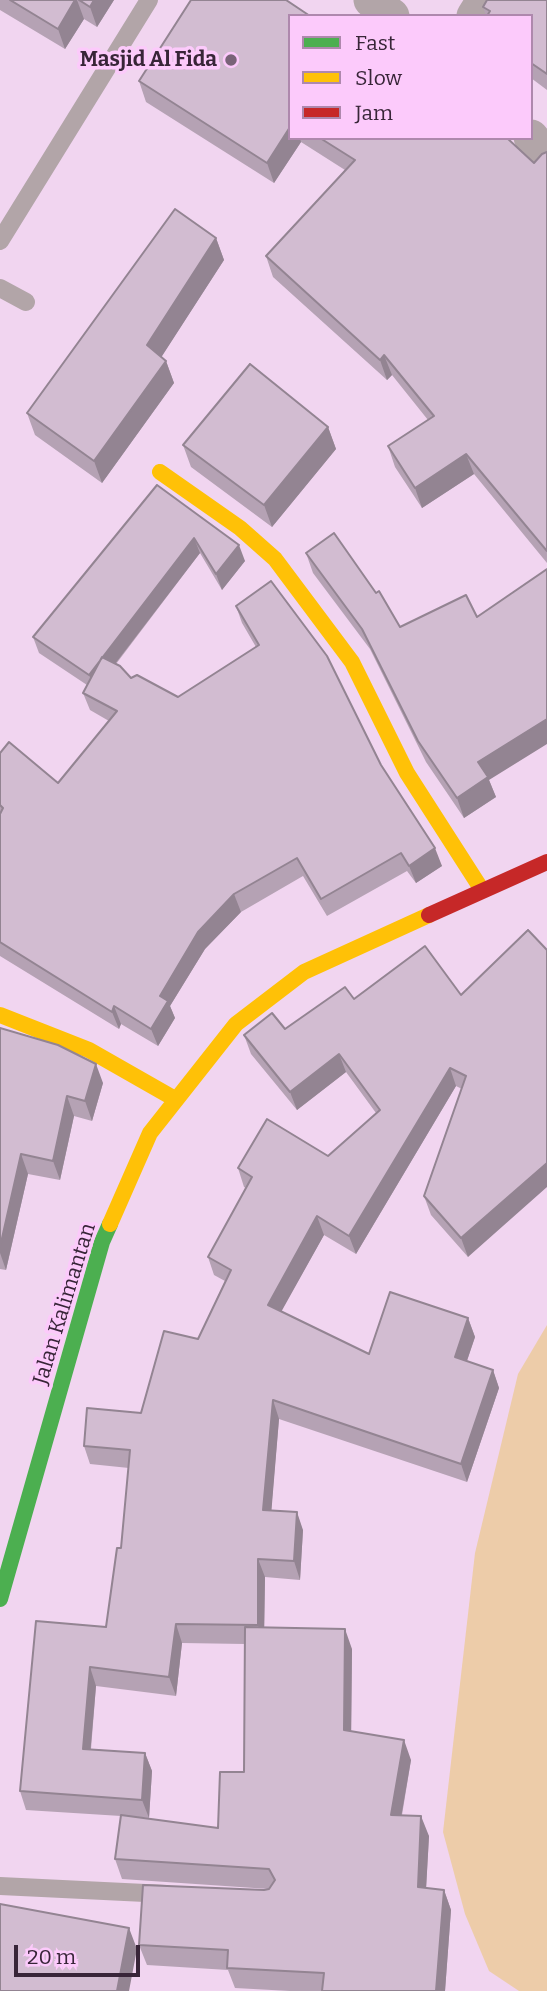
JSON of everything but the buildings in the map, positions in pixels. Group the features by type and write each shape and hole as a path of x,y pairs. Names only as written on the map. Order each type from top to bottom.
{"main road":[{"path":"160,472 240,528 275,559 352,662 407,773 447,832 482,891"},
{"name":"Jalan Kalimantan","path":"0,1599 9,1526 50,1430 102,1241 150,1133 175,1098 236,1024 304,972 547,862"},
{"path":"0,1015 89,1050 175,1098"}],"street":[{"path":"371,0 389,14"},
{"path":"533,139 547,155"}],"lane":[{"path":"0,241 149,0"},
{"path":"0,288 26,302"},
{"path":"0,1886 190,1895"}],"shaded area":[{"path":"547,1325 547,1991 519,1991 489,1971 465,1914 443,1832 475,1553 518,1374"}],"traffic: fast":[{"path":"0,1599 102,1242 110,1224"}],"traffic: slow":[{"path":"160,472 240,528 275,559 352,662 407,773 482,890"},
{"path":"110,1224 150,1133 236,1024 304,972 429,915"},
{"path":"0,1015 89,1050 175,1099"}],"traffic: jam":[{"path":"429,915 547,862"}],"place":[{"name":"Masjid Al Fida","path":"231,60"}]}
